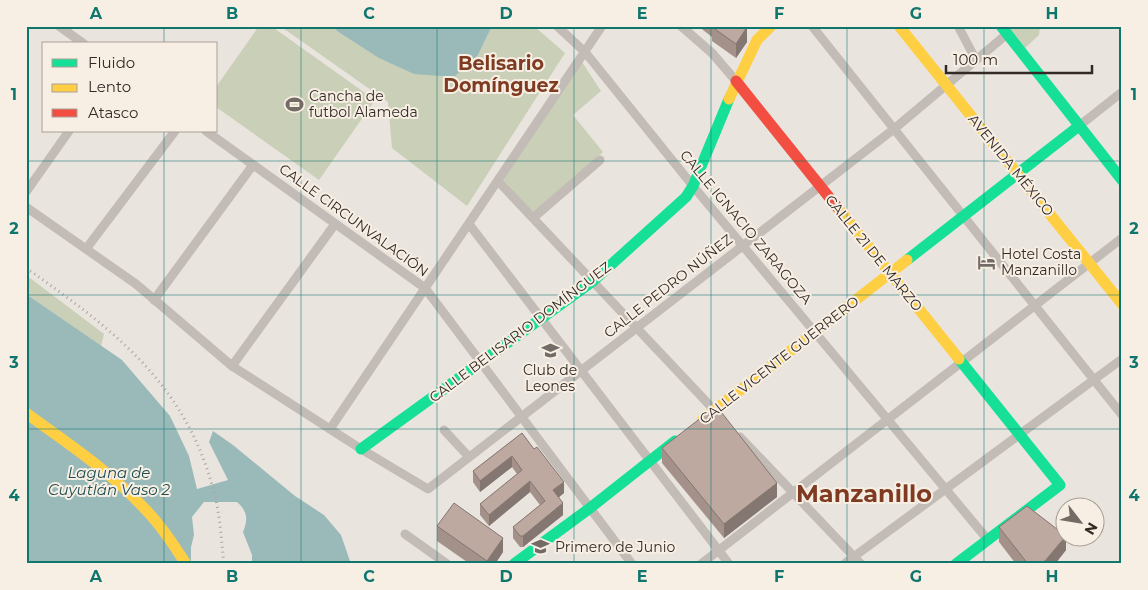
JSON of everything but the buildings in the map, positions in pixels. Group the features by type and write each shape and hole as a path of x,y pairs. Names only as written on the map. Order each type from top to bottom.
{"street":[{"path":"59,26 81,42"},
{"name":"CALLE IGNACIO ZARAGOZA","path":"557,26 585,52 693,186 988,540"},
{"path":"330,429 602,26"},
{"name":"CALLE 21 DE MARZO","path":"682,26 712,52 736,81 1060,485 988,540"},
{"name":"CALLE BELISARIO DOMÍNGUEZ","path":"361,449 593,281 686,197 693,186 736,81 756,40 771,26"},
{"path":"812,26 1122,415"},
{"name":"AVENIDA MÉXICO","path":"899,26 1122,304"},
{"path":"958,26 976,60"},
{"path":"1004,30 1122,180"},
{"name":"CALLE PEDRO NÚÑEZ","path":"361,449 428,489 894,129 976,60 1004,30"},
{"path":"1080,126 1122,92"},
{"name":"CALLE VICENTE GUERRERO","path":"519,563 689,430 718,414 814,332 1018,172 1080,126"},
{"path":"26,192 68,132"},
{"path":"86,249 174,132"},
{"name":"CALLE CIRCUNVALACIÓN","path":"207,132 426,288 632,564"},
{"path":"534,218 600,160"},
{"path":"154,300 253,165"},
{"path":"498,181 718,414"},
{"path":"26,207 136,284 232,366 361,449"},
{"path":"232,366 335,224"},
{"path":"469,224 729,564"},
{"path":"701,564 1122,238"},
{"path":"844,564 1122,359"},
{"path":"26,413 106,473 140,503 169,538 186,564"},
{"path":"444,430 469,457"},
{"path":"734,431 861,564"},
{"path":"405,534 447,564"},
{"path":"956,564 988,540"}],"green space":[{"name":"Cancha de futbol Alameda","path":"259,26 271,26 375,100 319,180 218,108 218,84"},
{"path":"280,26 332,26 337,31 478,55 492,26 534,26 565,53 467,206 392,148 388,102"},
{"path":"1007,26 1040,26 1039,35 1025,48"},
{"path":"582,62 601,91 573,115 603,152 533,213 501,177"},
{"path":"26,275 104,334 101,346 26,294"}],"water":[{"path":"332,26 492,26 478,55 454,77 414,74 379,58"},
{"name":"Laguna de Cuyutlán Vaso 2","path":"26,294 122,360 170,416 189,456 197,489 228,480 209,442 213,431 295,496 324,515 341,535 351,564 252,564 252,555 243,532 246,516 241,506 237,502 204,502 192,517 194,535 191,547 191,564 26,564"}],"railway":[{"path":"26,268 114,335 163,386 183,416 199,448 212,485 217,504 224,564"}],"traffic: fast":[{"path":"1001,26 1122,180"},
{"path":"361,449 593,281 686,197 693,186 729,99"},
{"path":"907,260 1079,126"},
{"path":"956,564 1060,485 959,359"},
{"path":"514,564 590,508 675,441"}],"traffic: slow":[{"path":"729,99 757,40 771,26"},
{"path":"899,26 1122,304"},
{"path":"837,207 959,359"},
{"path":"703,419 907,260"},
{"path":"26,413 88,458 132,495 162,528 186,564"}],"traffic: jam":[{"path":"736,81 837,207"}],"place":[{"name":"Cancha de futbol Alameda","path":"295,104"},
{"name":"Hotel Costa Manzanillo","path":"987,262"},
{"name":"Club de Leones","path":"550,350"},
{"name":"Primero de Junio","path":"541,547"}],"district":[{"name":"Belisario Domínguez","path":"501,74"},
{"name":"Manzanillo","path":"864,494"}]}
